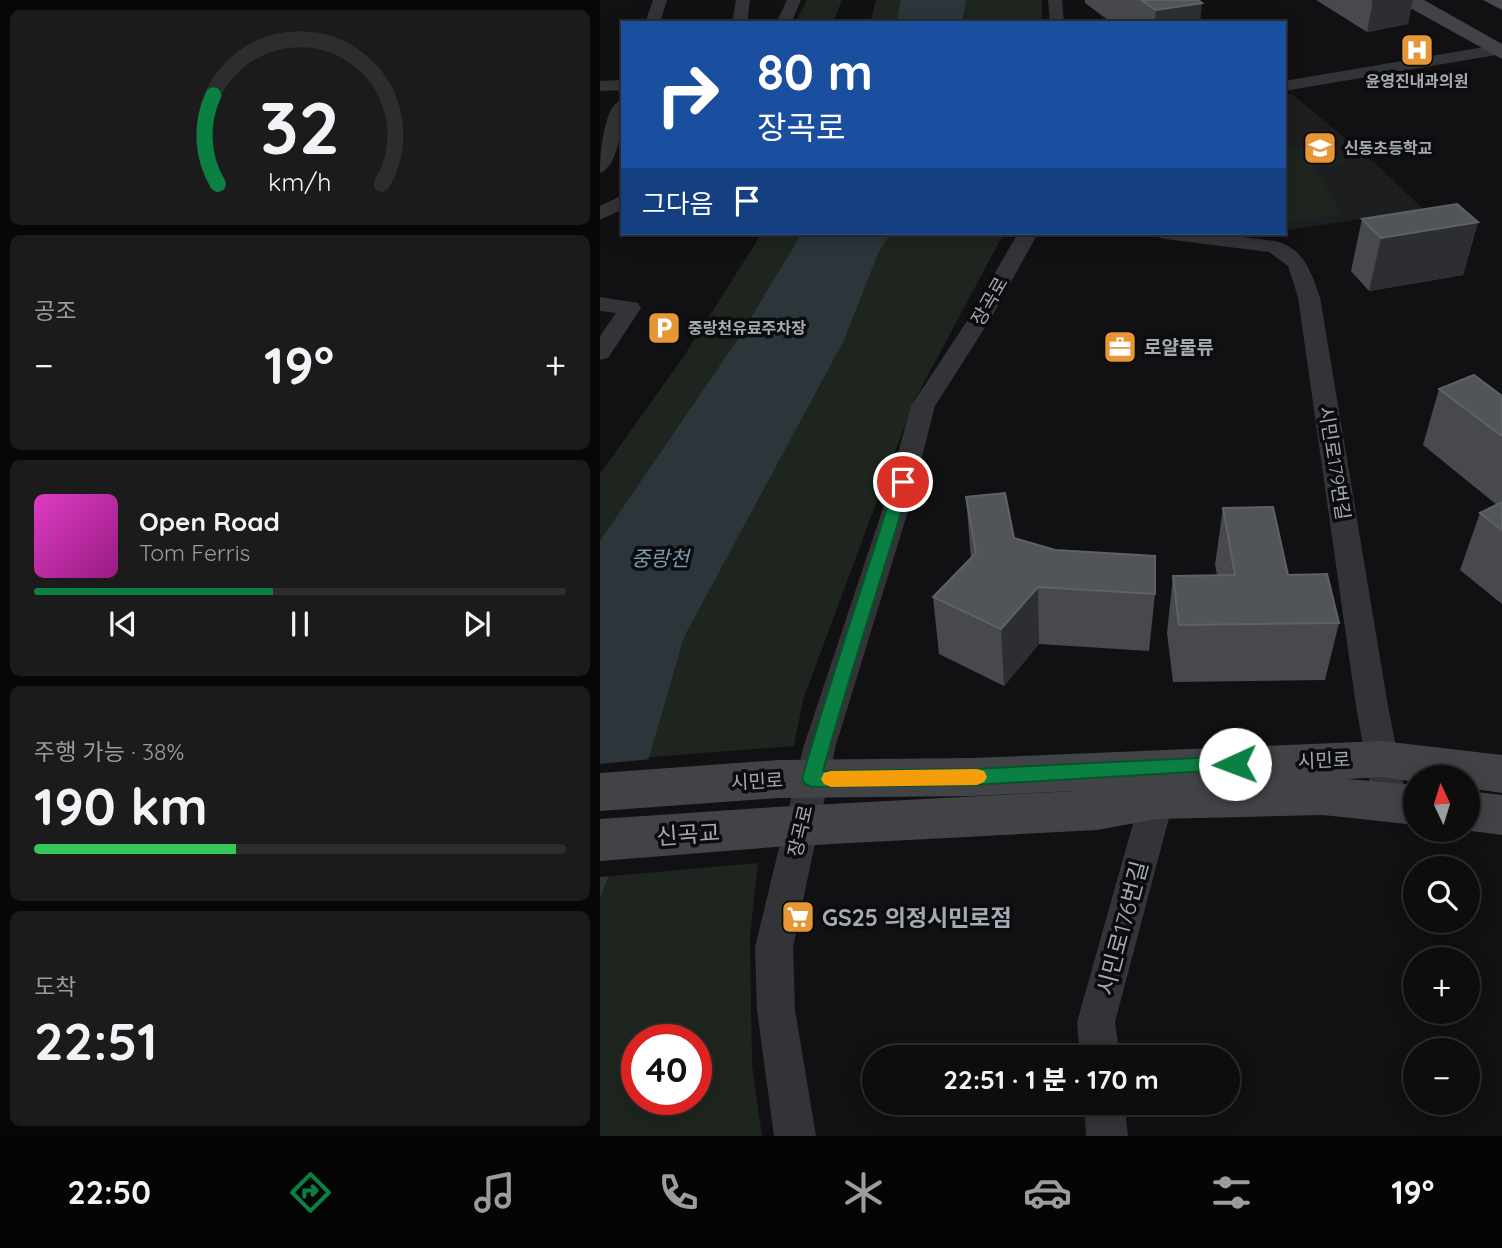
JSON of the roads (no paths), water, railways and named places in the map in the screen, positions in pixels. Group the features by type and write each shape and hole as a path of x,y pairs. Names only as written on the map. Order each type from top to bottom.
{"street":[{"path":"653,21 660,0"},
{"path":"739,21 743,0"},
{"path":"784,21 794,0"},
{"path":"1055,0 1057,21"},
{"path":"1410,0 1500,50"},
{"path":"1286,86 1500,50"},
{"path":"600,86 621,85"},
{"path":"600,167 621,109"},
{"path":"600,214 621,202"},
{"name":"장곡로","path":"795,1136 776,1010 774,947 795,779 833,700 896,508 923,406 980,318 1027,235"},
{"name":"시민로179번길","path":"1181,235 1275,247 1297,263 1309,297 1396,788"},
{"path":"600,304 626,305 630,308 600,353"},
{"name":"시민로","path":"788,826 1097,810 1157,799 1323,796 1502,775"},
{"name":"시민로","path":"600,792 795,779 973,777 1396,788"},
{"name":"시민로176번길","path":"1099,1045 1096,1022 1157,799"},
{"path":"1480,812 1502,815"},
{"name":"신곡교","path":"600,841 788,826"},
{"path":"1106,1115 1108,1136"}],"water":[{"path":"901,0 966,0 962,21 896,21"},
{"name":"중랑천","path":"801,235 890,235 879,251 844,340 684,637 633,812 600,898 600,541 738,339"}],"place":[{"name":"윤영진내과의원","path":"1417,50"},
{"name":"신동초등학교","path":"1320,148"},
{"name":"중랑천유료주차장","path":"664,328"},
{"name":"로얄물류","path":"1120,347"},
{"name":"GS25 의정시민로점","path":"798,917"}]}
